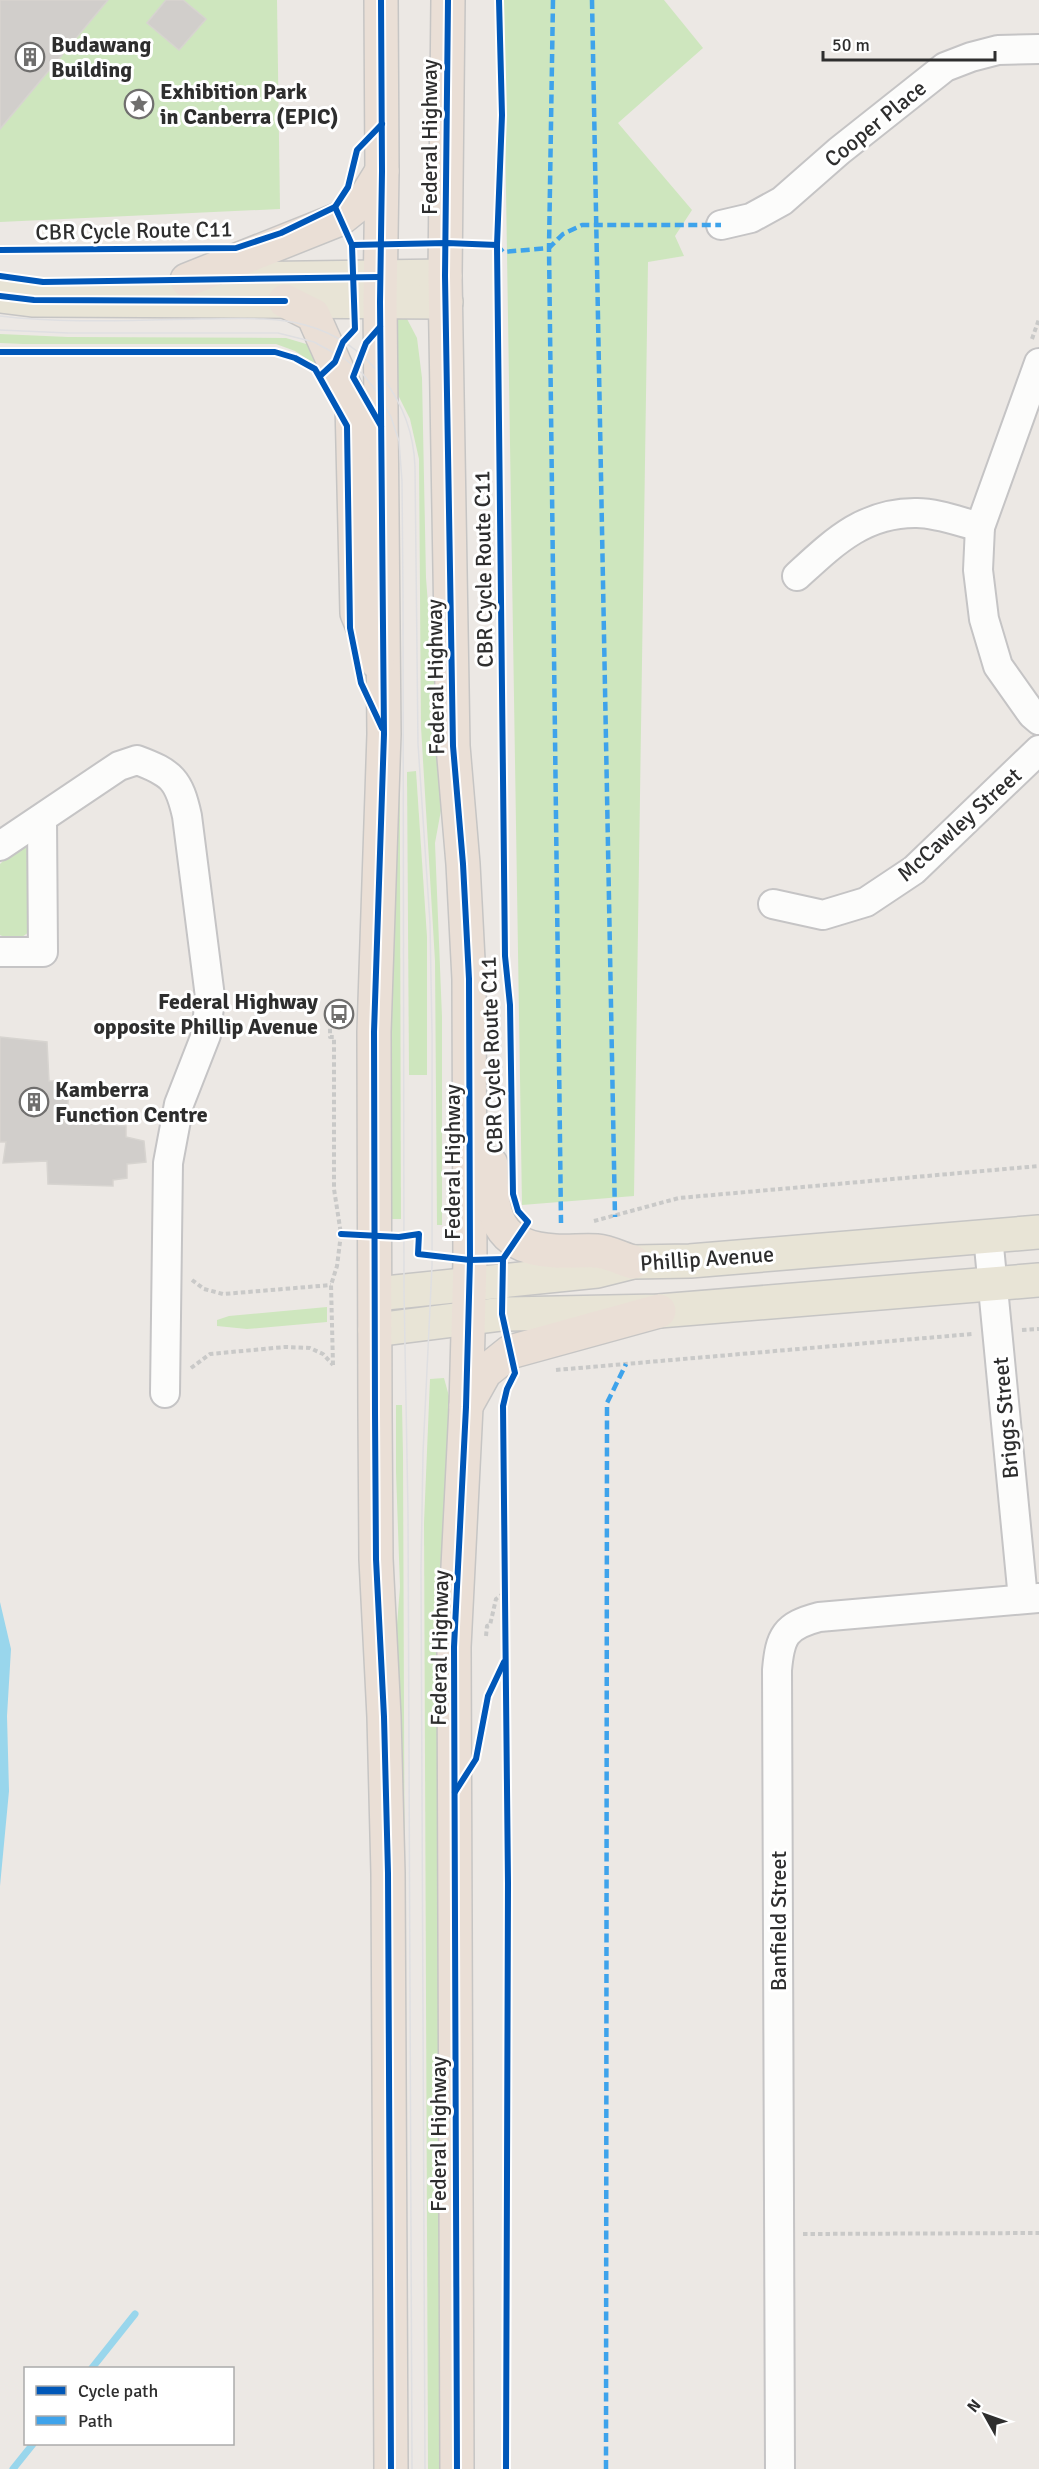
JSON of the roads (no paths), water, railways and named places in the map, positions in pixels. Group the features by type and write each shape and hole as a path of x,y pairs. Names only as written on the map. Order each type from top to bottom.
{"highway":[{"path":"381,0 380,289 384,681 381,855 374,1032 375,1330 376,1559 384,1717 388,1873 391,2469"},
{"name":"Federal Highway","path":"448,0 445,289 453,746 463,864 469,979 470,1285 454,1647 457,2469"},
{"path":"188,280 340,219 364,200 382,171"},
{"path":"285,301 314,315 352,403 357,613 384,681"},
{"path":"469,979 482,999 492,1028 491,1193 498,1221 511,1236 529,1247 558,1252 599,1251 633,1262"},
{"path":"466,1407 476,1385 489,1367 510,1352 659,1311"}],"main road":[{"path":"0,276 43,282 188,280 380,289 445,289"},
{"path":"0,296 34,300 285,301 380,289"},
{"name":"Phillip Avenue","path":"376,1294 597,1271 633,1262 690,1261 1039,1232"},
{"path":"375,1330 502,1314 659,1311 1039,1280"}],"street":[{"name":"Cooper Place","path":"721,225 751,218 782,201 839,151 945,67 998,50 1039,49"},
{"path":"1039,363 980,527 978,570 984,620 998,666 1032,714 1039,720"},
{"path":"797,576 838,538 876,519 918,513 980,527"},
{"name":"McCawley Street","path":"774,904 823,915 866,902 914,870 1039,750"},
{"path":"0,846 119,766 137,760 163,769 182,795 187,816 210,997 206,1035 178,1104 168,1163 165,1393"},
{"path":"0,952 43,952 42,819"},
{"name":"Briggs Street","path":"988,1236 997,1332 1031,1598"},
{"name":"Banfield Street","path":"780,2469 777,1670 779,1643 798,1623 819,1617 1031,1598"}],"water":[{"path":"0,1602 11,1649 7,1716 9,1791 0,1886"}],"waterway":[{"path":"93,2367 135,2314"},
{"path":"13,2469 32,2445"}],"tram line":[{"path":"0,316 75,321 253,319 280,320 305,325 328,333 349,345 383,378 406,420 412,443 415,467 418,744 430,923 432,1033 432,1266 423,1453 421,1569 425,2469"},
{"path":"0,330 68,333 278,333 314,342 345,359 362,373 377,392 391,417 399,441 402,481 403,595 404,1291 408,1512 412,2469"}],"place":[{"name":"Budawang Building","path":"30,57"},
{"name":"Exhibition Park in Canberra (EPIC)","path":"139,104"},
{"name":"Federal Highway opposite Phillip Avenue","path":"339,1014"},
{"name":"Kamberra Function Centre","path":"34,1102"}]}
